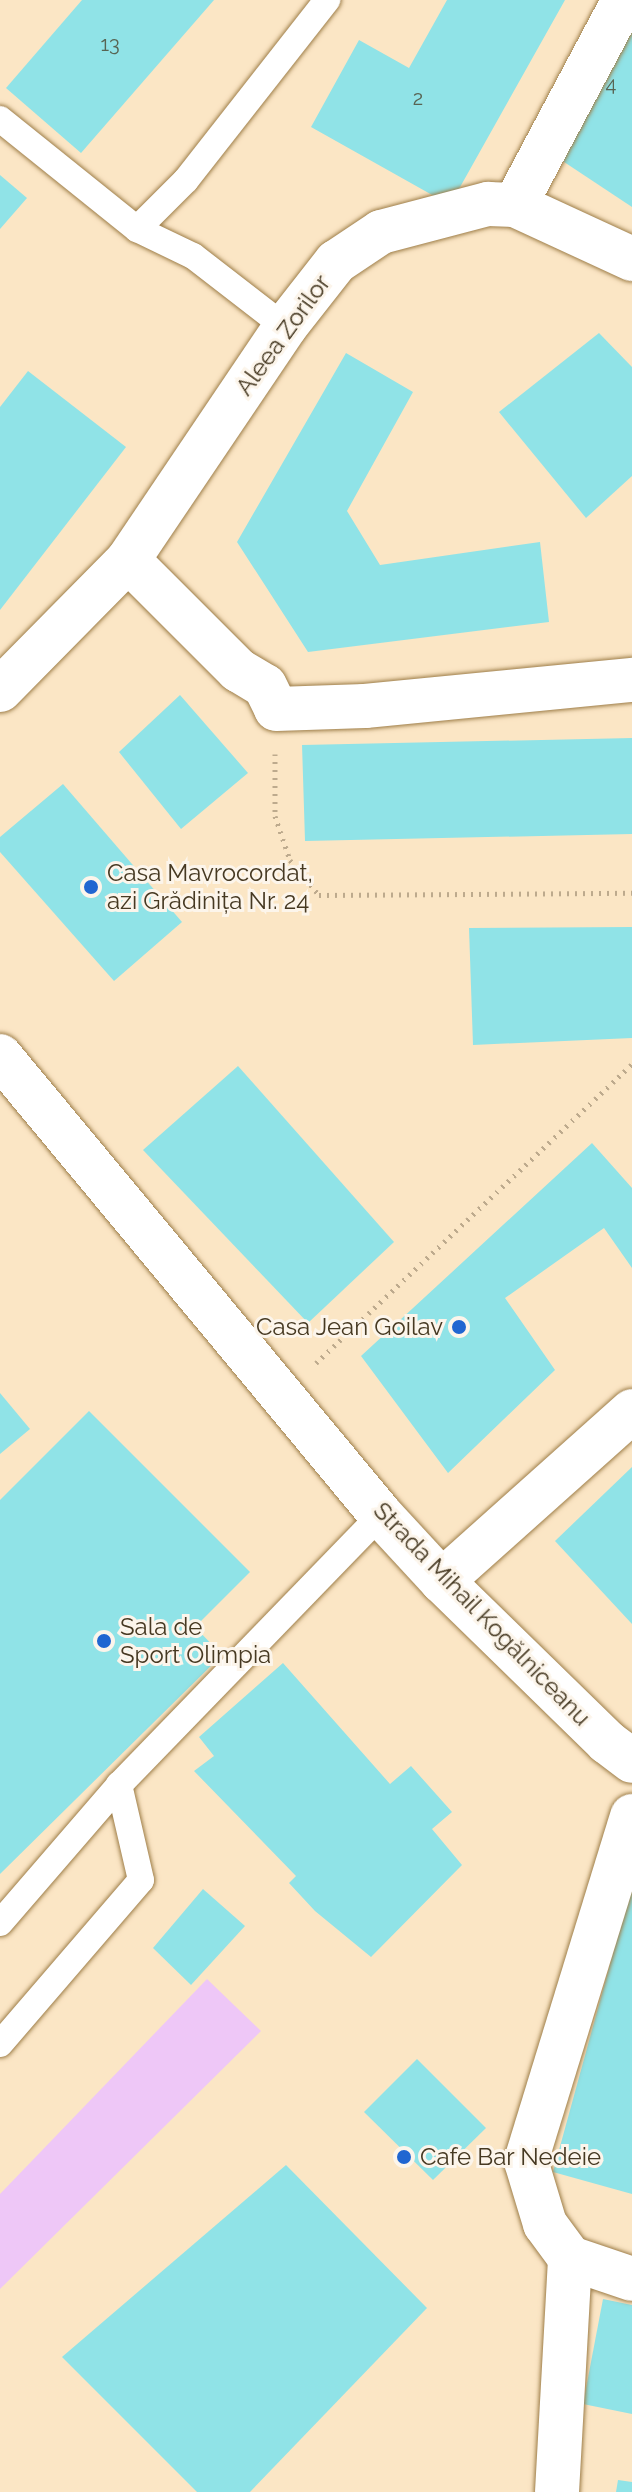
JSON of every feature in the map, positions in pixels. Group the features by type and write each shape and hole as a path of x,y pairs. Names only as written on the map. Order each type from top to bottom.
{"street":[{"path":"624,0 515,205 632,259"},
{"name":"Aleea Zorilor","path":"0,690 128,560 285,327 336,262 381,232 488,204 515,205"},
{"path":"128,560 238,670 265,686 276,709 365,706 632,680"},
{"name":"Strada Mihail Kogălniceanu","path":"0,1056 284,1394 381,1515 442,1581 607,1742 632,1761"},
{"path":"442,1581 632,1411"},
{"path":"632,1816 526,2161 545,2224 570,2258 632,2279"},
{"path":"557,2492 570,2258"}],"lane":[{"path":"137,229 186,180 327,0"},
{"path":"0,119 137,229 193,256 285,327"},
{"path":"0,1923 119,1785 381,1515"},
{"path":"0,2044 141,1880 119,1785"}],"path":[{"path":"276,709 275,816 290,860 319,895 632,893"},
{"path":"284,1394 632,1064"}],"shaded area":[{"path":"207,1979 261,2031 0,2289 0,2194"}],"building":[{"path":"82,0 214,0 81,153 6,88"},
{"path":"447,0 565,0 450,205 311,127 359,40 409,68"},
{"path":"632,17 632,207 549,152"},
{"path":"0,175 27,198 0,229"},
{"path":"599,333 632,367 632,476 586,518 499,412"},
{"path":"346,353 413,392 347,511 380,565 540,542 549,622 308,652 237,542"},
{"path":"28,371 126,447 0,610 0,407"},
{"path":"180,695 248,773 181,829 119,752"},
{"path":"632,738 632,834 305,841 302,745"},
{"name":"Casa Mavrocordat, azi Grădinița Nr. 24","path":"63,784 182,922 114,981 0,852 0,837"},
{"path":"632,927 632,1038 473,1045 469,928"},
{"path":"238,1066 394,1242 308,1323 143,1150"},
{"name":"Casa Jean Goilav","path":"592,1143 632,1188 632,1268 604,1228 505,1298 555,1370 448,1473 361,1356"},
{"path":"0,1393 30,1429 0,1454"},
{"name":"Sala de Sport Olimpia","path":"89,1411 250,1572 195,1627 222,1655 0,1874 0,1500"},
{"path":"632,1467 632,1624 555,1541"},
{"path":"283,1663 390,1784 411,1766 452,1812 432,1829 462,1865 371,1957 315,1911 289,1883 296,1876 194,1771 214,1756 199,1737"},
{"path":"632,1888 632,2194 553,2172"},
{"path":"203,1889 245,1926 191,1985 153,1948"},
{"path":"417,2059 486,2128 433,2180 364,2112"},
{"path":"286,2165 427,2308 250,2492 197,2492 62,2357"},
{"path":"603,2299 632,2305 632,2414 583,2404"},
{"path":"618,2480 632,2482 632,2492 616,2492"}],"place":[{"name":"Casa Mavrocordat, azi Grădinița Nr. 24","path":"91,887"},
{"name":"Casa Jean Goilav","path":"459,1327"},
{"name":"Sala de Sport Olimpia","path":"104,1641"},
{"name":"Cafe Bar Nedeie","path":"404,2157"}]}
